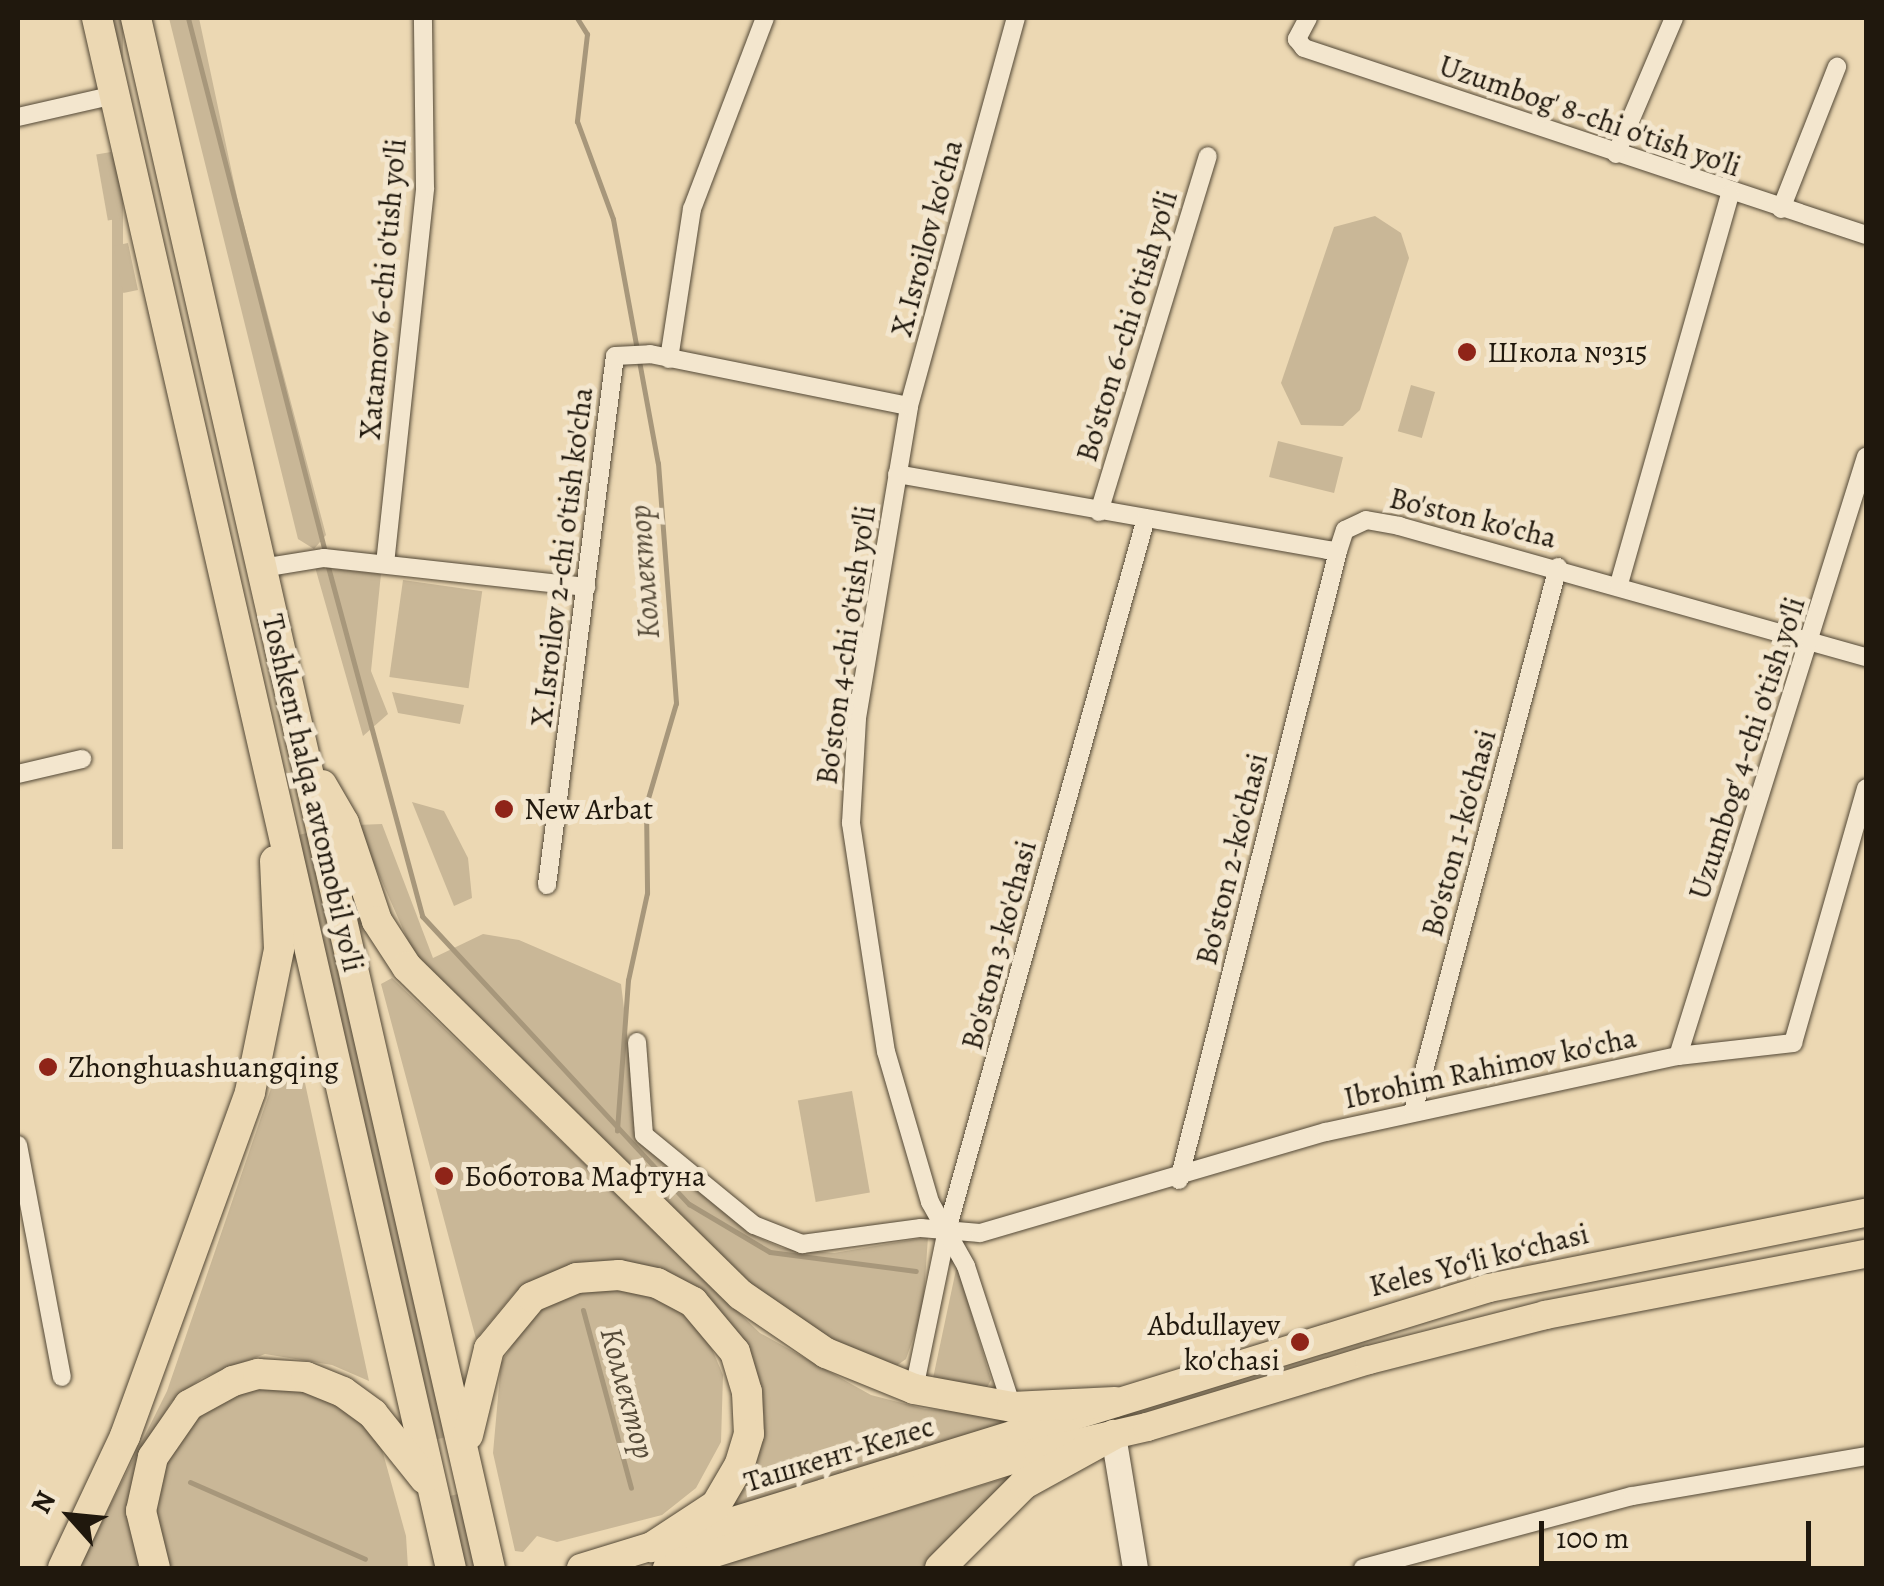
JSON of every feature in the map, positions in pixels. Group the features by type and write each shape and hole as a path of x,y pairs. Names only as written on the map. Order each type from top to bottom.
{"highway":[{"name":"Toshkent halqa avtomobil yo'li","path":"97,18 450,1568"},
{"name":"Toshkent halqa avtomobil yo'li","path":"136,18 490,1568"},
{"path":"304,754 344,823 376,921 436,998 741,1295 826,1354 914,1390 1012,1407 1116,1402"},
{"path":"64,1568 125,1436 250,1092 278,948 272,784"},
{"path":"470,1478 474,1390 489,1349 514,1313 555,1284 577,1278 619,1275 656,1284 693,1302 723,1332 742,1372 750,1414 746,1450 726,1492 659,1558"},
{"path":"156,1568 141,1511 152,1457 189,1405 233,1381 294,1376 343,1392 373,1414 432,1490"},
{"path":"940,1568 1024,1484 1114,1435"}],"main road":[{"name":"Keles Yoʻli koʻchasi","path":"1116,1402 1489,1288 1866,1213"},
{"path":"1545,1316 1540,1299 1554,1288 1686,1262 1764,1232"},
{"path":"1743,1277 1866,1239"},
{"path":"659,1558 1545,1316 1866,1254"},
{"name":"Ташкент-Келес","path":"581,1568 659,1558 1116,1402"}],"street":[{"name":"Xatamov 6-chi o'tish yo'li","path":"385,564 425,188 423,18"},
{"path":"766,18 692,209 651,355 909,406"},
{"name":"X.Isroilov ko'cha","path":"898,474 909,406 1016,18"},
{"name":"Uzumbog' 8-chi o'tish yo'li","path":"1308,18 1298,44 1730,194 1866,235"},
{"path":"1616,154 1674,18"},
{"path":"1781,209 1837,67"},
{"path":"18,118 115,95"},
{"name":"Bo'ston 6-chi o'tish yo'li","path":"1099,512 1208,156"},
{"path":"1619,584 1730,194"},
{"name":"X.Isroilov 2-chi o'tish ko'cha","path":"547,885 615,356 651,355"},
{"name":"Uzumbog' 4-chi o'tish yo'li","path":"1678,1056 1866,457"},
{"path":"898,474 1338,551"},
{"name":"Bo'ston 4-chi o'tish yo'li","path":"898,474 857,718 851,823 886,1052 930,1202 966,1266 1012,1407"},
{"name":"Bo'ston 3-ko'chasi","path":"914,1390 946,1230 1146,518"},
{"name":"Bo'ston ko'cha","path":"1338,551 1345,530 1366,520 1619,584 1866,656"},
{"name":"Bo'ston 2-ko'chasi","path":"1179,1180 1338,551"},
{"path":"262,568 324,558 586,587"},
{"name":"Bo'ston 1-ko'chasi","path":"1413,1112 1558,568"},
{"path":"18,774 82,760"},
{"name":"Ibrohim Rahimov ko'cha","path":"637,1042 644,1135 754,1225 802,1244 829,1245 921,1228 980,1233 1413,1112 1678,1056 1793,1043 1866,788"},
{"path":"18,1145 62,1377"},
{"path":"1114,1435 1135,1568"},
{"path":"1362,1568 1632,1496 1866,1456"}],"shaded area":[{"path":"112,18 123,18 123,849 112,849"},
{"path":"169,18 199,18 239,206 326,535 314,549 298,539"},
{"path":"111,152 123,218 108,221 96,155"},
{"path":"1375,216 1401,233 1409,258 1360,410 1343,426 1301,425 1281,383 1334,227"},
{"path":"128,243 138,290 123,293 113,246"},
{"path":"1411,385 1435,392 1422,438 1398,431"},
{"path":"1278,441 1343,457 1334,493 1269,477"},
{"path":"315,567 381,574 371,671 388,714 363,736"},
{"path":"403,580 482,591 469,688 389,677"},
{"path":"392,692 464,705 460,724 398,713"},
{"path":"412,802 444,811 468,858 472,898 454,906"},
{"path":"382,824 433,958 483,934 519,940 621,984 640,1137 757,1237 782,1248 834,1253 928,1237 923,1310 906,1359 889,1371 775,1312 418,963 357,825"},
{"path":"307,833 446,1437 437,1439 297,835"},
{"path":"392,978 760,1333 871,1395 925,1409 1026,1416 728,1510 760,1446 764,1416 753,1359 719,1312 575,1265 516,1291 476,1339 381,984"},
{"path":"281,1059 293,1059 302,1069 369,1381 332,1365 265,1354 202,1378 171,1402 152,1437 142,1568 79,1568 167,1391"},
{"path":"852,1091 870,1192 816,1202 798,1101"},
{"path":"957,1265 991,1380 985,1391 932,1383"},
{"path":"582,1287 639,1290 686,1315 709,1342 723,1375 721,1442 696,1488 662,1515 557,1542 537,1536 523,1552 515,1551 493,1453 501,1363 533,1312"},
{"path":"247,1386 326,1393 378,1435 406,1536 408,1568 163,1568 151,1506 180,1429 210,1402"},
{"path":"1022,1473 926,1568 710,1568"},
{"path":"458,1494 475,1568 463,1568 446,1497"}],"waterway":[{"path":"188,18 325,552"},
{"name":"Коллектор","path":"577,18 587,34 577,121 613,219 658,463 676,703 646,805 647,893 628,980 617,1131"},
{"path":"327,563 422,916 689,1204 770,1252 916,1271"},
{"name":"Коллектор","path":"583,1310 631,1488"},
{"path":"190,1482 365,1559"}],"place":[{"name":"Школа №315","path":"1467,352"},
{"name":"New Arbat","path":"504,809"},
{"name":"Zhonghuashuangqing","path":"48,1067"},
{"name":"Боботова Мафтуна","path":"444,1176"},
{"name":"Abdullayev ko'chasi","path":"1300,1342"}]}
